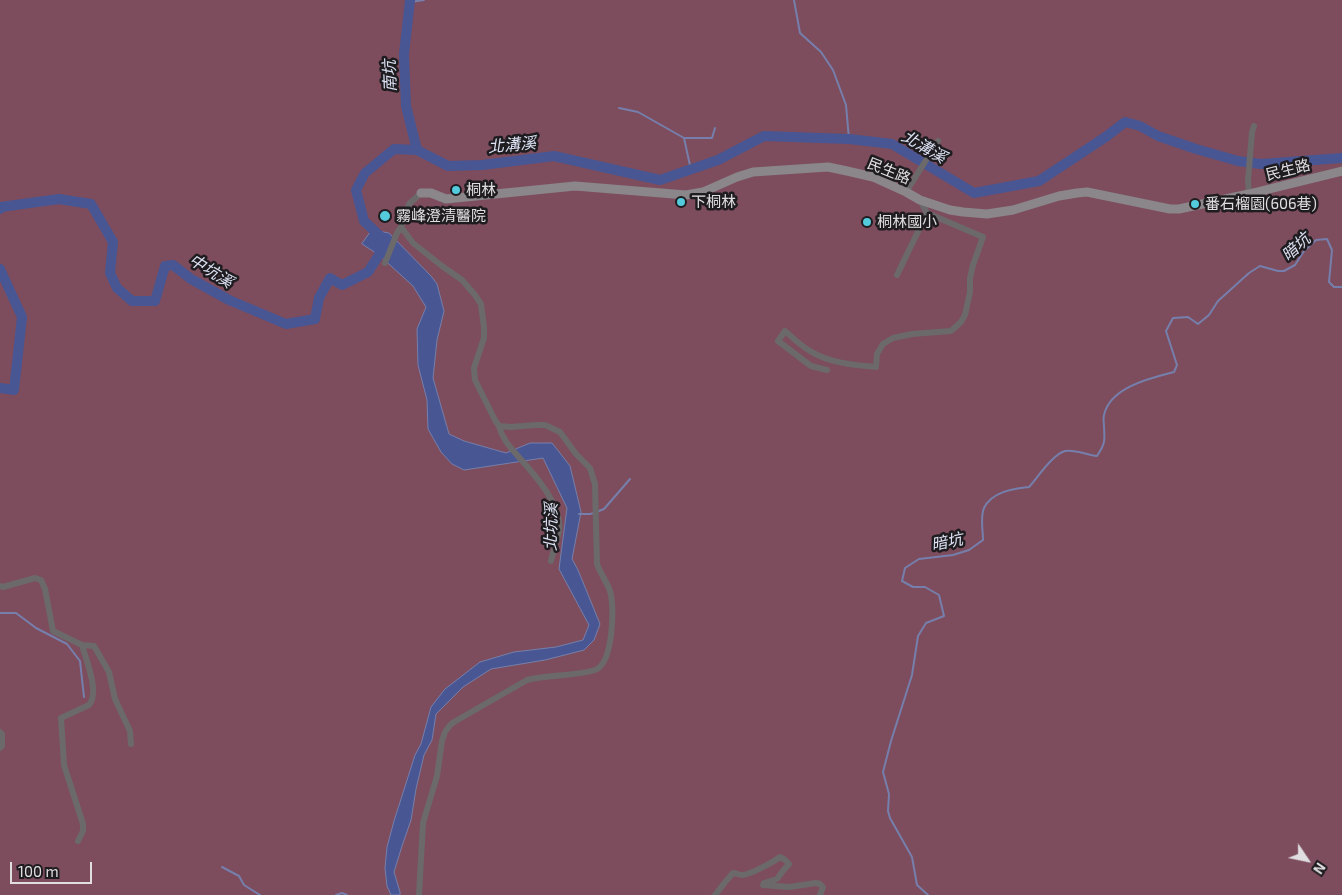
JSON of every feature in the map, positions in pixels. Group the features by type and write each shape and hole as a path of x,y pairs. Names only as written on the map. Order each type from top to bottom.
{"street":[{"path":"1249,194 1248,181 1253,129"},
{"path":"906,192 937,144"},
{"name":"民生路","path":"421,193 431,193 446,199 575,186 686,195 703,192 737,176 753,172 828,168 873,177 920,200 950,210 987,214 1013,210 1058,196 1087,192 1170,209 1179,209 1342,171"},
{"path":"385,263 409,204 421,193"},
{"path":"826,370 811,366 778,341 785,331 810,351 831,360 876,367 877,354 883,344 893,338 912,334 951,331 961,322 965,315 970,292 970,278 983,237 927,213 920,200"},
{"path":"897,276 927,213"},
{"path":"399,230 462,280 475,294 481,304 484,338 474,368 475,380 499,426 501,436 549,497 558,516 559,530 551,561"},
{"path":"419,895 424,823 437,776 442,741 450,725 527,680 538,677 564,676 598,669 603,664 609,649 614,604 610,589 597,564 596,484 590,468 576,454 560,432 545,425 499,426"},
{"path":"0,586 3,587 36,578 41,580 53,631 82,645 94,646 109,672 115,699 130,731 131,744"},
{"path":"78,841 83,831 64,765 61,718 92,702 93,684 82,645"},
{"path":"0,732 2,734 2,746 0,748"},
{"path":"715,895 733,873 743,875 761,868 780,857 789,864 776,879 763,885 789,887 816,883 823,887 820,895"}],"shaded area":[{"path":"0,0 1342,0 1342,895 0,895"}],"water":[{"name":"北坑溪","path":"372,230 389,233 437,284 444,311 437,340 433,378 449,434 464,441 506,453 530,443 552,443 570,466 581,512 572,559 600,624 594,640 584,650 545,660 491,669 463,687 436,714 432,740 424,755 411,820 394,872 400,895 391,895 387,886 385,868 387,847 415,755 421,744 431,707 445,689 480,662 514,652 556,647 583,640 589,625 559,569 567,508 543,458 464,470 452,464 441,452 428,429 427,400 418,365 417,329 426,307 413,286 379,255 362,244"}],"waterway":[{"name":"南坑","path":"410,0 404,54 406,106 417,150"},
{"path":"410,2 424,0"},
{"path":"794,0 800,33 821,52 833,70 846,105 849,139"},
{"path":"619,108 638,112 684,138 691,170"},
{"name":"北溝溪","path":"382,238 364,221 356,190 365,173 394,149 417,150 448,166 482,165 554,156 660,180 718,160 764,136 849,139 892,144 974,193 1039,181 1125,122 1140,126 1158,136 1238,161 1261,164 1342,158"},
{"path":"685,138 712,138 715,128"},
{"name":"中坑溪","path":"0,209 1,207 59,199 91,204 113,242 110,273 117,288 132,301 155,301 165,266 173,265 191,279 229,300 286,324 315,319 319,298 330,278 342,285 368,272 379,255 381,243"},
{"name":"暗坑","path":"928,895 917,885 912,857 890,818 888,811 889,794 883,772 912,675 918,636 926,623 944,616 939,595 925,587 913,587 902,581 905,568 919,559 953,555 969,550 983,540 982,515 988,502 998,494 1029,487 1060,453 1073,451 1097,456 1104,442 1104,415 1114,397 1133,385 1174,372 1177,365 1166,331 1173,318 1188,317 1198,324 1209,315 1218,301 1249,273 1260,266 1284,271 1295,265 1304,251 1316,240 1327,239 1332,250 1329,282 1334,287 1342,287"},
{"name":"中坑溪","path":"0,269 22,317 14,390 0,388"},
{"path":"599,511 604,509 630,479"},
{"path":"579,514 594,513"},
{"path":"0,613 16,613 36,628 67,644 80,661 84,697"},
{"path":"222,867 239,876 244,885 260,895"},
{"path":"336,895 342,893 347,895"}],"place":[{"name":"桐林","path":"456,190"},
{"name":"下桐林","path":"681,202"},
{"name":"番石榴園(606巷)","path":"1195,204"},
{"name":"霧峰澄清醫院","path":"385,216"},
{"name":"桐林國小","path":"867,222"}]}
